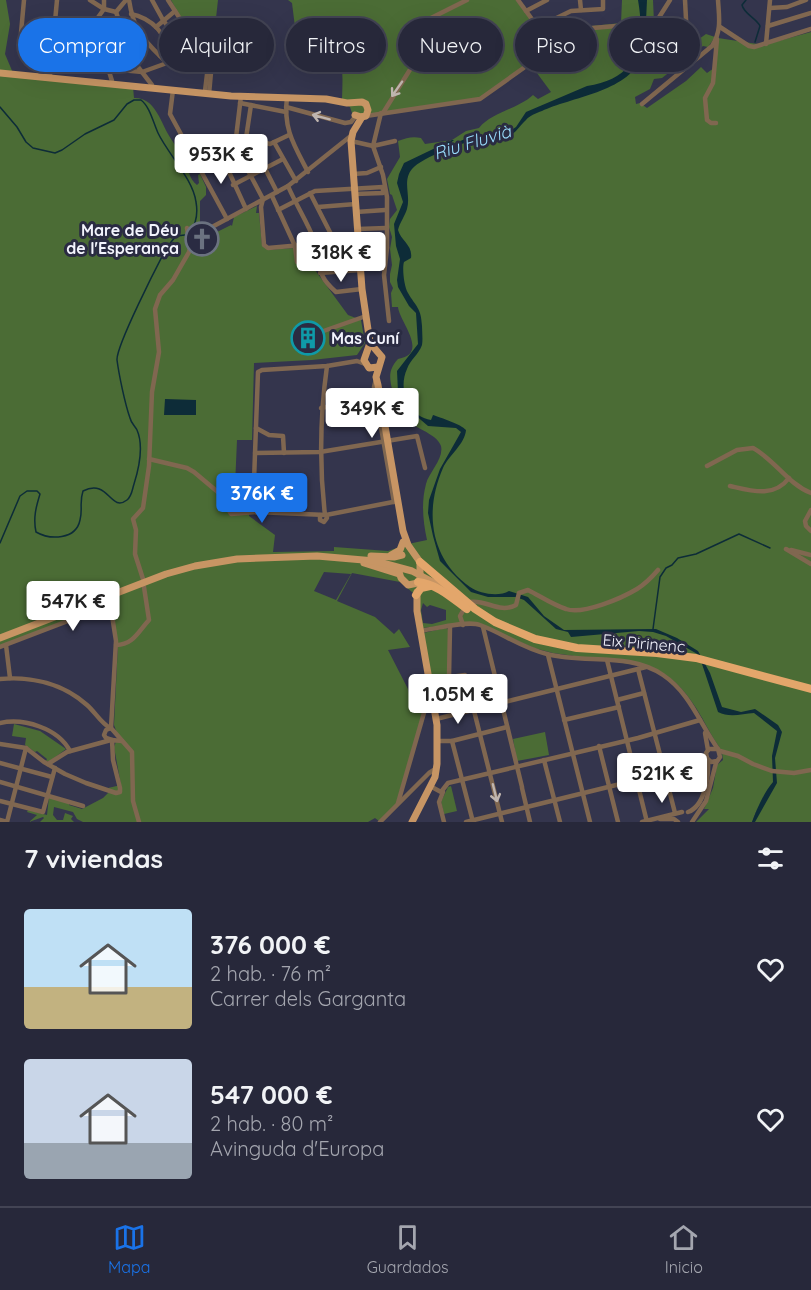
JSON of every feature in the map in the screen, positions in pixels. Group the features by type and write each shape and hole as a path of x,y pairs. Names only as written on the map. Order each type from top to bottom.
{"highway":[{"path":"420,562 493,623"},
{"path":"420,580 436,587 493,623"},
{"path":"416,595 423,587 436,587"},
{"name":"Eix Pirinenc","path":"493,623 526,636 564,646 685,658 811,689"},
{"name":"Eix Pirinenc","path":"723,666 811,693"}],"main road":[{"path":"0,73 47,75 208,92 241,100 287,97 326,99 358,111 351,138 360,268 370,343 366,357"},
{"path":"366,357 382,358 375,368"},
{"path":"366,357 375,368 396,502 403,531 413,554 420,562 421,574 416,595 417,611 436,719 437,768 413,821"},
{"path":"399,574 403,531"},
{"path":"386,557 395,554 403,542"},
{"path":"331,557 386,557 407,552 413,554"},
{"path":"302,556 362,563 399,574 406,584 417,611"},
{"name":"Eix Pirinenc","path":"0,638 165,574 206,563 248,558 302,556 366,559 394,565 420,580 444,588 493,623"},
{"path":"406,584 412,585 420,580"}],"street":[{"path":"22,18 24,0"},
{"path":"55,18 57,0"},
{"path":"90,0 104,9 116,12"},
{"path":"99,18 104,9 104,0"},
{"path":"116,12 127,0"},
{"path":"127,0 132,18"},
{"path":"152,0 163,18"},
{"path":"168,0 179,18"},
{"path":"388,321 384,265 388,214 381,167 372,146 382,113 416,60 427,20 467,0"},
{"path":"518,0 531,18"},
{"path":"526,11 547,0"},
{"path":"580,0 583,10"},
{"path":"556,18 566,13 603,9 603,0"},
{"path":"597,28 652,24 670,0"},
{"path":"685,0 686,18"},
{"path":"716,123 707,120 705,98 713,83 720,27 718,0"},
{"path":"766,44 770,0"},
{"path":"770,8 787,7 806,0"},
{"path":"166,18 175,11"},
{"path":"116,12 118,18"},
{"path":"131,14 145,17 159,31"},
{"path":"768,26 811,14"},
{"path":"720,27 754,47 811,29"},
{"path":"642,104 704,55 718,37"},
{"path":"147,42 159,55"},
{"path":"48,72 47,75 208,92 209,72"},
{"path":"110,72 112,81"},
{"path":"142,72 152,85"},
{"path":"358,240 272,248 264,245 261,207 263,200 235,143 241,100 250,105 286,109 345,123 351,122 358,111 382,113 480,99 518,72"},
{"path":"173,90 170,114 227,219"},
{"path":"287,97 289,135 308,172"},
{"path":"250,105 248,139 277,192"},
{"path":"196,162 248,139 270,144 289,135"},
{"path":"143,579 135,554 136,530 133,519 143,508 152,395 159,352 155,309 159,295 173,280 199,234 296,181 351,138 372,146 395,141"},
{"path":"274,142 296,181"},
{"path":"219,150 233,185 246,209"},
{"path":"233,185 283,159"},
{"path":"353,174 367,173 381,167"},
{"path":"288,186 316,243 320,273 326,283 336,292 362,289"},
{"path":"278,210 315,191 355,191 384,186"},
{"path":"310,193 335,242"},
{"path":"272,196 295,246 297,262"},
{"path":"318,207 385,210"},
{"path":"358,229 386,228"},
{"path":"187,232 193,238 189,252"},
{"path":"318,259 387,248"},
{"path":"320,273 384,265"},
{"path":"311,334 366,316"},
{"path":"256,512 254,508 255,453 257,375 259,371 327,366 366,357"},
{"path":"324,515 320,452 321,408 327,366"},
{"path":"321,408 378,397"},
{"path":"256,428 269,435 283,436 284,453"},
{"path":"255,453 320,452 417,436 425,468"},
{"path":"707,466 737,450 753,448 771,460 799,488 811,494"},
{"path":"148,459 187,468 194,472 219,493 231,514 256,512 324,515 396,502"},
{"path":"730,486 773,491 782,487 789,478"},
{"path":"811,510 805,520 806,526 811,531"},
{"path":"811,555 786,549 811,564"},
{"path":"470,602 494,608 510,608 516,605 519,593 528,590 565,609 574,611 600,605 635,590 647,582 658,570"},
{"path":"116,645 125,645 130,642 149,620 144,587"},
{"path":"0,647 96,610 110,603 124,590"},
{"path":"99,743 104,740 108,731 116,645 110,603"},
{"path":"96,610 106,609 112,617"},
{"path":"463,625 460,616 464,609"},
{"path":"420,631 479,624 522,646 548,655 632,662 660,673 688,700 719,750 706,801 692,822"},
{"path":"449,677 450,627"},
{"path":"483,627 530,822"},
{"path":"6,645 10,678"},
{"path":"548,655 590,822"},
{"path":"607,660 646,821"},
{"path":"436,719 647,667"},
{"path":"638,669 675,813"},
{"path":"429,680 465,675 502,822"},
{"path":"0,679 34,680 63,689 86,704 103,722 112,740 113,760 120,792 77,780 48,765 26,748 0,744"},
{"path":"398,803 431,690"},
{"path":"617,700 644,693"},
{"path":"564,720 619,707"},
{"path":"444,822 439,802 448,783 655,734 700,720"},
{"path":"0,723 14,721 36,726 59,738 70,751"},
{"path":"437,741 452,741 507,727"},
{"path":"646,821 663,818 678,822 678,817 696,807 708,775 706,755 708,750 704,728"},
{"path":"108,731 116,734 132,752 133,801 139,822"},
{"path":"112,740 116,734"},
{"path":"48,765 70,751 112,740 122,741"},
{"path":"452,741 472,821"},
{"path":"599,746 618,822"},
{"path":"708,750 712,747 778,772 811,770"},
{"path":"0,820 7,822 26,748"},
{"path":"708,760 730,756 746,761"},
{"path":"544,760 560,822"},
{"path":"0,763 52,777"},
{"path":"0,801 43,812 55,768"},
{"path":"380,822 437,768"},
{"path":"466,822 665,773"},
{"path":"0,782 83,806"},
{"path":"430,786 443,792"},
{"path":"646,821 685,812 692,816 692,822"}],"green space":[{"path":"0,0 6,0 10,24 5,54 13,73 133,87 134,98 147,101 156,110 184,159 192,180 197,185 200,174 206,187 206,195 200,201 200,225 197,235 199,237 207,232 207,237 232,226 234,217 257,206 256,213 259,213 262,245 268,250 294,248 296,262 312,266 348,315 361,320 365,343 357,355 254,363 252,440 237,440 235,486 250,486 249,516 275,535 273,552 334,551 334,547 388,551 427,540 423,512 424,491 440,456 441,446 434,437 401,415 396,406 390,376 398,359 407,356 412,351 410,336 398,307 392,307 393,288 390,282 392,237 389,227 390,219 397,210 387,179 400,157 398,141 418,137 425,144 452,140 466,131 479,128 491,118 533,95 538,99 551,92 536,72 597,72 597,25 609,24 609,72 670,72 662,78 654,79 650,89 635,97 636,104 640,103 647,108 696,72 700,72 701,67 707,73 714,68 715,49 713,48 718,38 764,45 811,32 811,822 754,822 757,809 752,822 696,822 709,809 704,809 713,788 717,765 723,760 722,752 687,695 672,679 652,667 553,653 534,648 475,622 423,628 418,597 400,582 352,573 337,601 375,617 394,634 399,629 410,647 388,650 408,689 412,708 423,711 396,804 379,821 375,818 368,822 83,822 77,819 73,812 54,807 53,815 57,820 63,820 65,813 73,816 71,819 74,822 40,822 43,817 29,822 37,815 27,812 28,810 47,815 49,797 69,802 69,805 82,809 103,798 110,791 108,788 121,785 114,747 118,736 114,725 118,644 110,603 0,646","holes":["324,572 351,574 336,600 314,591","423,603 427,607 430,605 446,610 446,620 432,624 423,623 421,610"]},
{"path":"171,0 218,0 216,18 181,18"},
{"path":"288,0 516,0 529,18 515,18 515,72 521,72 481,100 353,116 350,107 342,103 342,72 386,72 386,18 294,18 292,3"},
{"path":"622,0 653,0 654,18 621,18"},
{"path":"706,34 715,37 708,47 703,46 700,48 700,38"},
{"path":"446,628 449,630 448,675 431,677 423,633"},
{"path":"14,724 40,731 66,749 50,761 46,761 47,759 37,751 25,745 26,738 12,736"},
{"path":"545,732 549,755 517,761 513,739"},
{"path":"451,786 457,811 444,814 441,802 448,787"}],"water":[{"path":"638,0 647,0 646,18 640,17"},
{"path":"622,72 632,72 611,86 533,115 510,135 501,138 485,138 456,146 417,164 412,169 407,183 407,209 398,230 409,246 411,254 411,258 404,262 403,269 407,290 421,315 422,345 404,376 404,392 410,407 416,413 431,420 433,415 455,423 466,430 463,440 443,468 437,484 433,517 434,533 439,548 446,563 457,576 479,591 495,594 509,591 528,597 544,616 564,630 656,629 677,638 698,651 710,673 722,707 741,712 755,709 778,725 782,732 775,758 777,783 755,822 752,822 758,806 773,782 772,756 777,731 754,713 731,715 718,712 699,655 666,636 653,632 639,631 571,637 568,632 556,629 524,600 516,597 488,597 471,592 440,561 428,513 429,500 440,469 461,432 456,428 428,426 407,408 398,392 397,371 418,344 416,313 398,287 397,280 400,259 394,224 403,202 397,183 404,163 452,140 454,140 446,147 465,139 510,131 516,127 526,112"},
{"path":"165,399 196,400 196,415 164,415"}],"waterway":[{"path":"746,0 742,5 743,8 760,26 755,42"},
{"path":"0,107 33,148 55,153 85,134 114,120 127,104 134,100 141,100 194,193 197,214 190,233"},
{"path":"0,543 20,496 27,491 37,491 40,494 35,513 36,532 55,537 68,535 78,527 83,491 98,489 121,503 130,497 139,464 140,443 124,397 117,360 118,352 167,247 176,236 185,235"},
{"path":"653,629 660,577 666,568 678,558 696,554 739,534 770,548"}],"place":[{"name":"Mare de Déu de l'Esperança","path":"202,239"},
{"name":"Mas Cuní","path":"308,338"}],"water label":[{"name":"Riu Fluvià","path":"472,142"}]}
